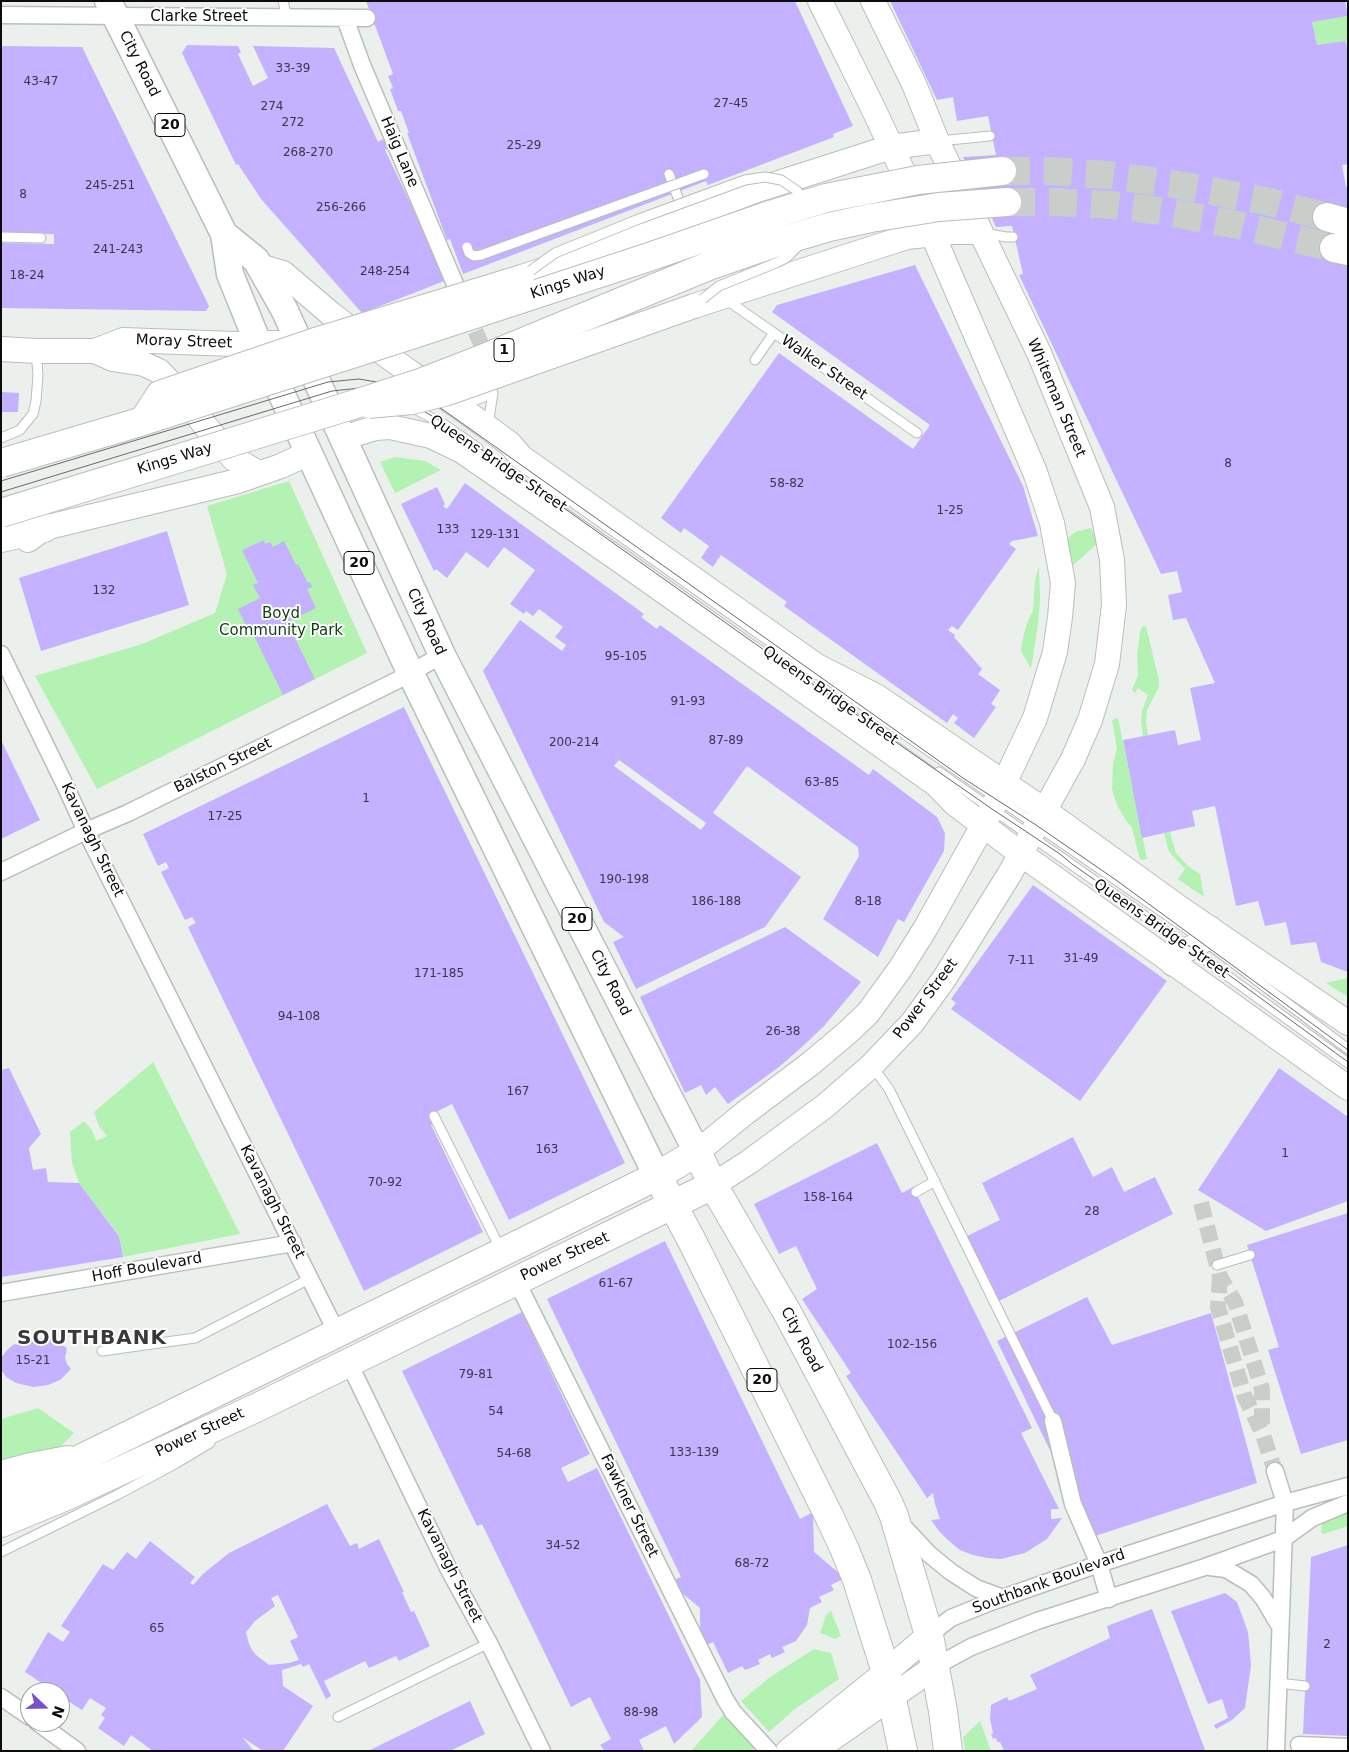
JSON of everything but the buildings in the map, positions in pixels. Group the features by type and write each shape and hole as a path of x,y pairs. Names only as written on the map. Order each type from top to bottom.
{"highway":[{"name":"Kings Way","path":"1,463 140,422 408,336 817,201 918,180 1002,171"},
{"name":"Kings Way","path":"1,513 315,406 420,382 482,359 711,265 829,227 881,216 939,207 1007,202"},
{"path":"1,538 44,528"},
{"name":"Power Street","path":"1,1500 45,1482 80,1458 657,1176 697,1152"},
{"name":"City Road","path":"697,1152 713,1185 788,1314 894,1516 929,1635 936,1666 948,1751"},
{"name":"City Road","path":"657,1176 694,1243 830,1518 857,1580 889,1684 903,1751"},
{"name":"Power Street","path":"1,1523 73,1493 258,1407 713,1185"},
{"name":"Fawkner Street","path":"502,1252 516,1280"},
{"name":"Kavanagh Street","path":"337,1333 348,1363"},
{"path":"1,1476 31,1467 80,1458"}],"main road":[{"name":"City Road","path":"111,9 224,234 230,274 258,343 344,438 442,656 697,1152"},
{"name":"City Road","path":"224,234 256,260 284,309 300,342 315,406 309,453 410,672 657,1176"},
{"name":"Queens Bridge Street","path":"309,453 344,438"}],"street":[{"path":"820,1 892,147 932,234 1035,472 1052,523 1063,583 1055,652 1034,718 994,804"},
{"name":"Whiteman Street","path":"873,1 914,84 937,142 1039,353 1102,507 1112,560 1114,605 1107,664 1100,691 1079,746 1033,831"},
{"name":"Clarke Street","path":"1,15 111,9 287,18 367,18"},
{"name":"Haig Lane","path":"345,18 362,65 455,284"},
{"name":"Kings Way","path":"140,422 159,393 312,342 573,260 757,190 892,147 937,142"},
{"name":"Kings Way","path":"315,406 384,406 412,402 448,393 694,306 907,237 952,232 980,232"},
{"name":"Queens Bridge Street","path":"259,266 283,273 369,343 460,406 510,444 521,457 817,666 876,696 994,804 1194,945 1348,1088"},
{"name":"Moray Street","path":"1,349 95,351 122,340 234,344 300,342 369,343"},
{"path":"95,351 113,358 144,364 159,372 182,395 234,459 259,473"},
{"name":"Queens Bridge Street","path":"344,438 375,428 390,427 431,436 462,451 649,580 937,785 954,802 994,804 1194,945 1348,1023"},
{"path":"1,551 28,540 44,528 238,481 309,453"},
{"name":"Kavanagh Street","path":"1,654 86,831 337,1333"},
{"name":"Balston Street","path":"1,872 146,804 442,656"},
{"name":"Power Street","path":"697,1152 810,1064 868,1013 900,969 925,928 994,804"},
{"name":"Power Street","path":"713,1185 749,1162 825,1106 871,1066 912,1023 944,979 1033,831"},
{"name":"Hoff Boulevard","path":"1,1293 293,1243"},
{"name":"Fawkner Street","path":"516,1280 724,1699 733,1712 769,1751"},
{"name":"Kavanagh Street","path":"348,1363 449,1570 489,1643 542,1751"},
{"path":"1054,1421 1074,1504 1099,1564 1109,1599"},
{"path":"1275,1471 1284,1503 1276,1751"},
{"name":"Southbank Boulevard","path":"814,1751 889,1684 929,1635 951,1618 1099,1564 1284,1503 1348,1486"},
{"name":"Southbank Boulevard","path":"788,1751 889,1684 936,1666 971,1647 1037,1621 1205,1567 1282,1539 1312,1518 1348,1503"},
{"path":"894,1516 929,1554 951,1572 976,1588 1003,1598"},
{"path":"1205,1567 1214,1566 1226,1569 1250,1584 1263,1598 1280,1627"},
{"path":"1,1697 20,1710"},
{"path":"51,1732 77,1751"},
{"path":"1299,1745 1348,1747"}],"lane":[{"path":"283,1 287,18"},
{"path":"937,142 990,136"},
{"path":"668,174 680,203"},
{"path":"467,247 474,256 481,255 704,174"},
{"path":"522,277 556,253 680,203 745,180 765,177 780,180 796,190 806,202 809,220 801,242 786,258 719,286 694,306"},
{"path":"980,232 1013,237"},
{"path":"1,237 41,238"},
{"name":"Walker Street","path":"731,303 917,433"},
{"path":"756,360 774,333"},
{"path":"1,438 20,430 33,414 38,375 36,351"},
{"name":"Queens Bridge Street","path":"417,378 425,392 436,402"},
{"path":"460,406 493,393 487,427"},
{"name":"Queens Bridge Street","path":"315,406 360,395 389,399 411,407 436,420 485,453"},
{"name":"Queens Bridge Street","path":"507,454 781,649 994,804"},
{"path":"608,540 695,602"},
{"name":"Queens Bridge Street","path":"929,766 994,804"},
{"name":"Queens Bridge Street","path":"1194,945 1348,1049"},
{"name":"Queens Bridge Street","path":"1194,945 1348,1063"},
{"path":"871,1066 889,1089 1054,1421"},
{"path":"434,1116 502,1252"},
{"path":"916,1192 935,1181"},
{"path":"1218,1265 1250,1255"},
{"path":"102,1352 195,1338 310,1278"},
{"path":"1,1552 175,1464 218,1437 258,1407"},
{"path":"338,1717 489,1643"},
{"path":"1278,1684 1305,1686"}],"green space":[{"path":"1348,16 1348,52 1345,41 1317,45 1312,22"},
{"path":"395,457 425,461 441,470 395,493 380,462"},
{"name":"Boyd Community Park","path":"289,481 367,653 97,789 35,676 142,644 215,613 227,574 207,506"},
{"path":"1091,528 1097,544 1071,567 1067,544 1068,538 1075,532"},
{"path":"1039,566 1040,599 1031,669 1021,651 1026,626 1033,610 1035,580"},
{"path":"1146,626 1159,687 1147,710 1146,723 1148,735 1143,736 1142,711 1148,695 1138,688 1135,693 1132,690 1138,675 1137,655 1140,633 1142,627"},
{"path":"1118,718 1147,859 1140,860 1132,828 1117,805 1112,789 1113,763 1117,749 1112,720"},
{"path":"1170,832 1176,853 1188,866 1200,874 1204,897 1178,879 1185,869 1168,849 1164,833"},
{"path":"1348,978 1348,997 1326,983"},
{"path":"153,1062 240,1234 123,1257 119,1235 79,1183 72,1163 70,1132 84,1121 92,1130 96,1141 107,1136 99,1126 94,1112"},
{"path":"38,1408 74,1433 61,1446 1,1464 1,1419"},
{"path":"1342,1513 1348,1513 1348,1526 1324,1534 1321,1533 1322,1521"},
{"path":"831,1611 841,1636 835,1639 820,1633 826,1615"},
{"path":"814,1649 831,1653 839,1679 795,1709 769,1732 741,1701 770,1677"},
{"path":"724,1714 755,1747 752,1751 691,1751"},
{"path":"980,1721 991,1751 965,1751 963,1737"}],"tunnel":[{"path":"1002,171 1051,171 1107,175 1173,184 1266,201 1327,217"},
{"path":"1007,202 1112,205 1167,212 1238,225 1334,248"},
{"path":"466,309 502,387"},
{"path":"1201,1203 1220,1277 1235,1302 1262,1389 1262,1432"},
{"path":"1220,1277 1218,1307 1244,1395 1262,1432 1275,1471"}],"tram line":[{"path":"1,481 328,382 359,379 400,388 442,409 963,778 1116,880 1348,1050"},
{"path":"1,492 332,391 360,388 373,390 408,402 444,423 788,667 1060,854 1348,1062"}],"district":[{"name":"SOUTHBANK","path":"92,1339"}]}
